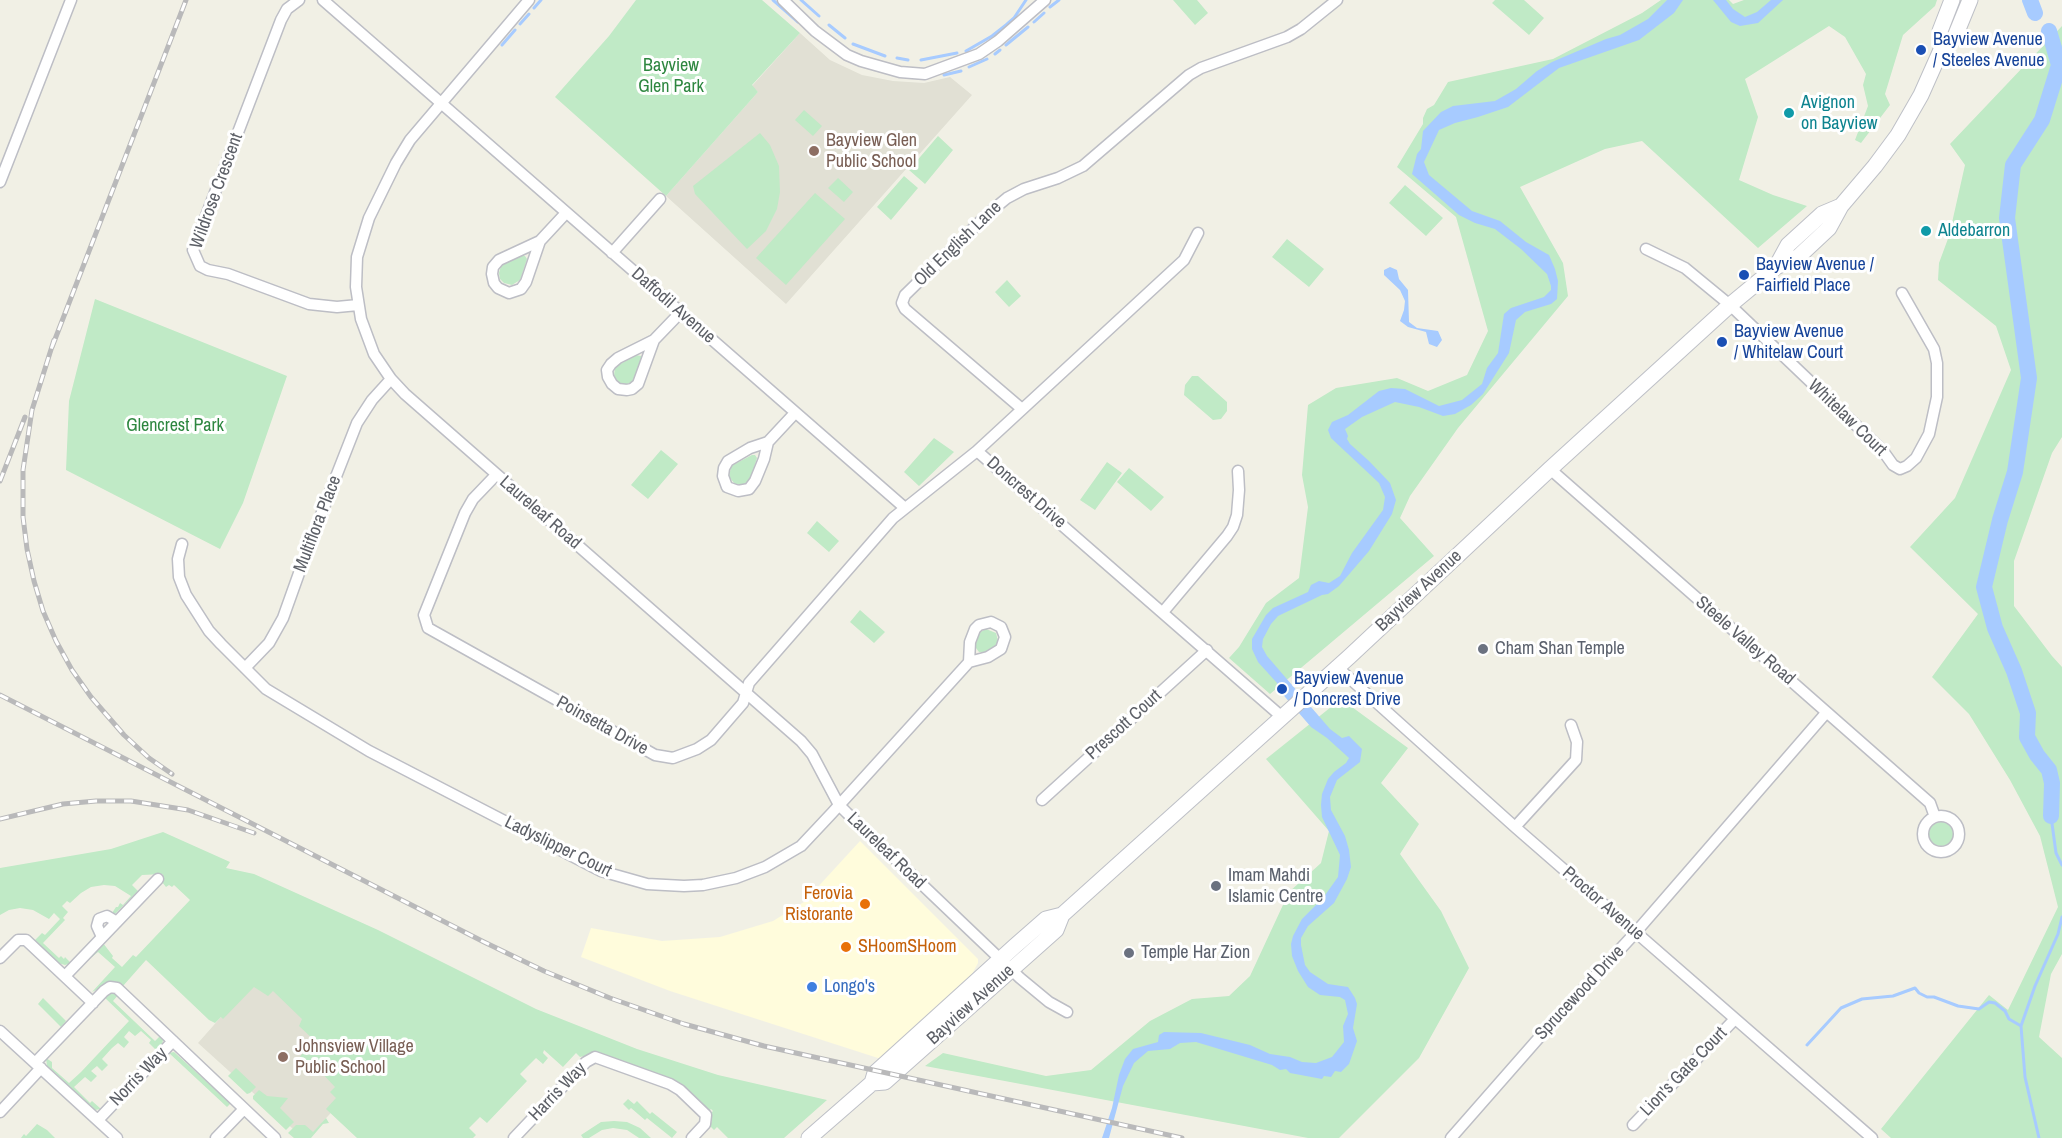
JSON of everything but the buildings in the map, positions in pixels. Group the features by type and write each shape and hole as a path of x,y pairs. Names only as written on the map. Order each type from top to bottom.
{"main road":[{"name":"Bayview Avenue","path":"1941,50 1940,31 1952,0"},
{"name":"Bayview Avenue","path":"809,1138 872,1083 885,1082 1007,964 1046,919 1062,915 1285,715 1730,305 1776,267 1795,259 1832,225 1841,206 1898,135 1921,95 1941,50 1954,39 1970,0"}],"street":[{"path":"0,182 71,0"},
{"name":"Wildrose Crescent","path":"299,0 287,9 281,20 193,249 200,266 208,270 228,274 309,304 337,307 358,305"},
{"path":"323,0 440,103"},
{"name":"Laureleaf Road","path":"529,0 440,103 404,150 369,218 357,257 358,305 368,342 379,363 391,380 496,475 746,691 807,747 839,805 1007,964 1049,1002 1067,1012"},
{"path":"783,0 815,31 847,55 861,62 900,72 925,74 979,54 998,41 1043,1"},
{"name":"Old English Lane","path":"1022,409 908,312 902,303 905,295 1007,198 1083,166 1189,75 1201,68 1287,37 1301,29 1334,1"},
{"name":"Daffodil Avenue","path":"440,103 905,508"},
{"path":"612,253 660,199"},
{"path":"540,241 526,282 521,289 509,293 498,288 492,274 493,267 499,260 540,241 566,213"},
{"name":"Doncrest Drive","path":"1198,233 1184,260 977,451 1285,715"},
{"path":"1646,249 1685,268 1730,305"},
{"name":"Whitelaw Court","path":"1730,305 1883,451 1893,465 1900,469 1908,466 1916,458 1929,434 1934,416 1937,379 1934,349 1902,293"},
{"path":"654,340 638,384 627,390 618,389 612,384 608,376 611,364 618,358 654,340 681,312"},
{"name":"Multiflora Place","path":"245,668 269,643 283,618 357,423 372,400 391,380"},
{"path":"768,442 756,481 749,489 738,490 727,487 723,476 728,461 750,448 768,442 795,413"},
{"name":"Poinsetta Drive","path":"496,475 473,499 465,513 424,615 426,624 431,632 661,757 680,756 711,740 743,703 746,691 758,673 887,525 977,451"},
{"name":"Steele Valley Road","path":"1550,469 1930,802 1935,817"},
{"path":"1163,612 1233,527 1237,515 1238,471"},
{"name":"Ladyslipper Court","path":"182,544 178,559 179,577 186,595 209,631 266,689 369,751 601,871 647,884 703,885 736,878 765,867 801,846 969,662"},
{"name":"Prescott Court","path":"1042,800 1207,650"},
{"name":"Proctor Avenue","path":"1337,667 1872,1138"},
{"name":"Sprucewood Drive","path":"1451,1138 1636,932 1826,713"},
{"path":"1515,826 1576,760 1577,742 1570,725"},
{"path":"65,976 158,879"},
{"path":"0,958 16,941 24,939 93,1002"},
{"name":"Norris Way","path":"0,1112 93,1002 107,988 117,988 173,1041 98,1120"},
{"name":"Lion's Gate Court","path":"1633,1125 1735,1019"},
{"path":"0,1031 117,1138"},
{"path":"173,1041 275,1138"},
{"name":"Harris Way","path":"514,1138 587,1061 596,1058 670,1084 684,1093 702,1110 706,1118 705,1124 692,1138"},
{"path":"216,1138 244,1109"}],"shaded area":[{"name":"Bayview Glen Public School","path":"800,33 830,60 862,75 893,81 924,83 950,77 972,95 786,304 666,196 758,92 752,86"},
{"path":"860,841 978,959 972,974 881,1059 670,991 581,957 591,928 662,941 720,937 773,921 804,902"},
{"name":"Johnsview Village Public School","path":"259,974 368,1072 308,1138 303,1138 198,1043"}],"green space":[{"name":"Bayview Glen Park","path":"636,0 762,0 800,33 752,85 758,92 666,196 555,97 609,36"},
{"path":"1173,0 1197,0 1208,13 1195,25"},
{"path":"1495,0 1524,0 1544,18 1529,35 1492,3"},
{"path":"1661,0 1729,0 1733,4 1744,0 1937,0 1935,6 1903,35 1885,94 1890,105 1861,143 1855,140 1868,106 1863,85 1866,74 1845,37 1829,26 1745,79 1758,117 1739,180 1773,195 1807,206 1758,248 1642,141 1605,149 1520,187 1563,263 1568,296 1458,428 1410,496 1400,518 1434,556 1270,694 1229,658 1239,647 1266,603 1299,578 1308,507 1302,475 1308,405 1336,388 1397,378 1428,391 1467,375 1488,331 1456,217 1397,167 1423,124 1427,109 1434,105 1448,82 1553,59 1642,13"},
{"path":"2062,26 2062,437 2052,453 2014,561 2014,606 2062,667 2062,954 2051,974 2039,1037 2062,1058 2062,1138 1891,1138 1881,1129 1989,995 2008,1010 2058,907 2040,836 2010,780 1969,714 1932,677 1978,614 1910,547 1955,498 2011,370 1996,326 1938,280 1939,263 1949,236 1965,165 1950,144"},
{"path":"804,110 822,126 813,136 795,120"},
{"path":"760,133 770,145 779,166 780,192 777,209 766,231 747,249 695,194 693,186"},
{"path":"938,136 953,150 925,184 909,170"},
{"path":"904,176 918,188 891,220 877,207"},
{"path":"838,178 853,192 844,202 828,188"},
{"path":"1405,185 1443,218 1426,236 1389,203"},
{"path":"815,193 845,219 786,285 756,258"},
{"path":"1287,239 1324,269 1309,287 1272,257"},
{"path":"521,255 527,259 520,280 512,285 504,283 500,279 501,266"},
{"path":"1007,280 1021,296 1009,307 995,292"},
{"name":"Glencrest Park","path":"95,299 287,376 243,503 220,549 66,470 69,401"},
{"path":"636,355 641,356 642,360 634,381 625,385 618,382 614,376 615,367"},
{"path":"1192,376 1198,376 1227,402 1227,411 1221,419 1213,420 1184,395 1185,385"},
{"path":"934,438 954,452 919,486 904,472"},
{"path":"661,450 678,464 648,499 631,485"},
{"path":"752,455 757,458 750,480 744,484 735,484 729,477 731,466"},
{"path":"1107,462 1122,473 1095,510 1080,500"},
{"path":"1129,468 1164,497 1151,511 1117,482"},
{"path":"817,521 839,541 829,552 807,533"},
{"path":"860,610 885,632 874,643 850,622"},
{"path":"986,629 996,633 998,641 989,652 979,652 976,648 976,637 978,633"},
{"path":"1341,699 1408,748 1381,783 1419,824 1400,854 1441,911 1469,968 1419,1058 1339,1138 1308,1138 925,1066 943,1053 1046,1076 1091,1070 1150,1021 1192,999 1229,996 1250,976 1289,892 1321,863 1329,831 1266,759"},
{"path":"1941,822 1950,826 1954,835 1950,844 1941,848 1932,844 1928,835 1932,826"},
{"path":"163,832 230,862 226,868 254,874 378,930 536,1009 637,1049 718,1075 827,1100 784,1138 728,1138 717,1127 714,1130 710,1126 712,1120 710,1114 713,1111 711,1109 709,1111 678,1083 596,1053 580,1057 576,1053 563,1067 544,1050 543,1053 548,1058 543,1064 536,1058 520,1074 527,1081 487,1123 480,1117 469,1128 476,1135 473,1138 357,1138 326,1109 336,1098 330,1092 335,1087 319,1070 315,1074 298,1059 314,1040 299,1026 302,1019 273,991 268,996 254,987 223,1019 221,1017 215,1023 209,1020 146,960 123,986 112,982 92,992 115,967 98,952 91,956 103,943 113,956 112,958 122,967 133,955 136,957 190,900 174,885 166,887 162,882 163,874 142,875 132,885 138,891 115,914 112,913 116,907 120,903 123,905 131,896 115,886 91,887 70,903 67,901 62,906 68,912 63,918 65,920 43,943 59,958 61,956 64,959 65,957 71,963 65,965 58,963 35,940 42,933 45,935 60,919 54,913 49,919 33,910 20,908 0,915 0,868 111,849"},
{"path":"113,992 119,994 113,1001 155,1041 161,1035 163,1040 157,1051 149,1043 151,1040 141,1031 135,1036 129,1031 124,1037 129,1042 124,1048 118,1043 102,1059 108,1065 102,1071 97,1066 91,1071 97,1076 91,1082 85,1077 74,1087 90,1103 92,1101 101,1109 95,1110 47,1066 46,1058 52,1062 52,1068 69,1083 81,1072 129,1021 104,997"},
{"path":"43,998 66,1021 61,1027 38,1004"},
{"path":"174,1052 230,1104 227,1107 169,1053"},
{"path":"236,1068 256,1087 250,1093 247,1094 228,1076"},
{"path":"259,1090 267,1096 288,1098 280,1108 294,1122 286,1130 253,1099"},
{"path":"628,1099 634,1104 637,1101 650,1114 652,1112 677,1132 672,1138 647,1118 645,1120 631,1108 629,1110 623,1104"},
{"path":"326,1118 329,1123 323,1124 311,1138 294,1138 288,1133 296,1125 305,1125 313,1132"},
{"path":"601,1122 627,1122 640,1128 651,1138 639,1138 627,1130 613,1128 602,1130 589,1138 583,1138 581,1135"},
{"path":"37,1124 47,1130 55,1138 21,1138"}],"water":[{"path":"1667,0 1683,0 1674,13 1639,40 1559,68 1508,107 1439,130 1424,162 1429,175 1472,211 1500,221 1526,242 1549,255 1558,281 1557,299 1551,304 1525,312 1516,320 1509,353 1483,394 1471,405 1455,414 1443,416 1419,407 1395,402 1362,417 1345,429 1350,444 1390,483 1396,500 1392,514 1369,551 1339,586 1328,594 1278,616 1263,639 1262,647 1267,656 1330,729 1342,738 1349,736 1362,749 1360,762 1337,780 1330,797 1331,810 1345,836 1351,867 1334,903 1308,926 1301,938 1305,965 1310,972 1328,984 1348,987 1355,998 1357,1004 1353,1028 1357,1041 1349,1064 1341,1072 1335,1071 1331,1077 1324,1076 1322,1079 1290,1073 1286,1069 1280,1070 1272,1065 1196,1042 1180,1043 1170,1049 1148,1051 1134,1063 1123,1086 1109,1138 1102,1138 1125,1059 1133,1049 1158,1042 1159,1035 1164,1032 1201,1033 1250,1045 1270,1054 1316,1063 1332,1057 1344,1042 1343,1026 1348,1014 1345,1000 1340,997 1320,995 1308,987 1292,956 1291,944 1302,919 1323,898 1338,877 1340,855 1322,817 1322,794 1328,779 1349,758 1311,727 1279,690 1277,683 1258,662 1252,649 1252,639 1266,615 1273,608 1308,592 1311,585 1319,581 1329,583 1340,576 1352,553 1383,510 1385,497 1379,483 1331,438 1328,430 1332,422 1348,415 1379,391 1391,388 1405,389 1439,406 1462,400 1482,384 1487,368 1498,353 1504,314 1511,308 1544,297 1551,290 1547,274 1521,249 1495,229 1459,215 1412,174 1417,154 1421,149 1423,131 1441,112 1453,106 1495,101 1516,89 1537,71 1552,62 1620,35 1648,19"},
{"path":"1713,0 1726,0 1733,9 1745,17 1757,12 1771,0 1783,0 1758,23 1740,26 1731,22"},
{"path":"1390,267 1397,270 1399,279 1408,290 1409,322 1417,328 1438,331 1442,340 1437,347 1429,344 1426,332 1408,327 1400,321 1405,301 1400,290 1384,275 1384,270"}],"waterway":[{"path":"534,8 541,0"},
{"path":"773,0 798,22"},
{"path":"801,0 819,16"},
{"path":"966,51 1006,25 1014,18 1026,0"},
{"path":"1050,7 1059,0"},
{"path":"2030,0 2035,13"},
{"path":"1034,22 1044,13"},
{"path":"520,24 529,14"},
{"path":"829,25 845,38"},
{"path":"1006,45 1028,27"},
{"path":"502,45 515,30"},
{"path":"2049,31 2059,65 2042,120 2013,165 2007,218 2029,378 2015,472 2000,520 1984,587 1995,628 2014,671 2028,713 2027,737 2049,770 2052,783 2051,816"},
{"path":"853,44 885,56"},
{"path":"995,54 1000,50"},
{"path":"921,60 957,53"},
{"path":"897,58 908,60"},
{"path":"969,67 987,59"},
{"path":"944,75 961,71"},
{"path":"2051,816 2056,853 2062,865"},
{"path":"2039,1138 2025,1077 2021,1026 2035,986 2058,934 2062,917"},
{"path":"1807,1045 1841,1008 1862,999 1893,996 1915,988 1927,997 1934,997 1958,1006 1979,1009 1989,1002 1995,1003 2005,1011 2009,1019 2021,1026"}],"railway":[{"path":"52,347 186,0"},
{"path":"54,340 32,410 23,470 23,517 34,581 43,611 56,641 72,670 91,697 124,735 149,758 172,774"},
{"path":"0,481 25,417"},
{"path":"0,695 484,942 544,971 610,998 684,1024 764,1046 1182,1138"},
{"path":"0,819 63,804 131,801 188,810 254,833"}],"place":[{"name":"Bayview Avenue / Steeles Avenue","path":"1921,50"},
{"name":"Avignon on Bayview","path":"1789,113"},
{"name":"Bayview Glen Public School","path":"814,151"},
{"name":"Aldebarron","path":"1926,231"},
{"name":"Bayview Avenue / Fairfield Place","path":"1744,275"},
{"name":"Bayview Avenue / Whitelaw Court","path":"1722,342"},
{"name":"Cham Shan Temple","path":"1483,649"},
{"name":"Bayview Avenue / Doncrest Drive","path":"1282,689"},
{"name":"Imam Mahdi Islamic Centre","path":"1216,886"},
{"name":"Ferovia Ristorante","path":"865,904"},
{"name":"SHoomSHoom","path":"846,947"},
{"name":"Temple Har Zion","path":"1129,953"},
{"name":"Longo's","path":"812,987"},
{"name":"Johnsview Village Public School","path":"283,1057"}]}
